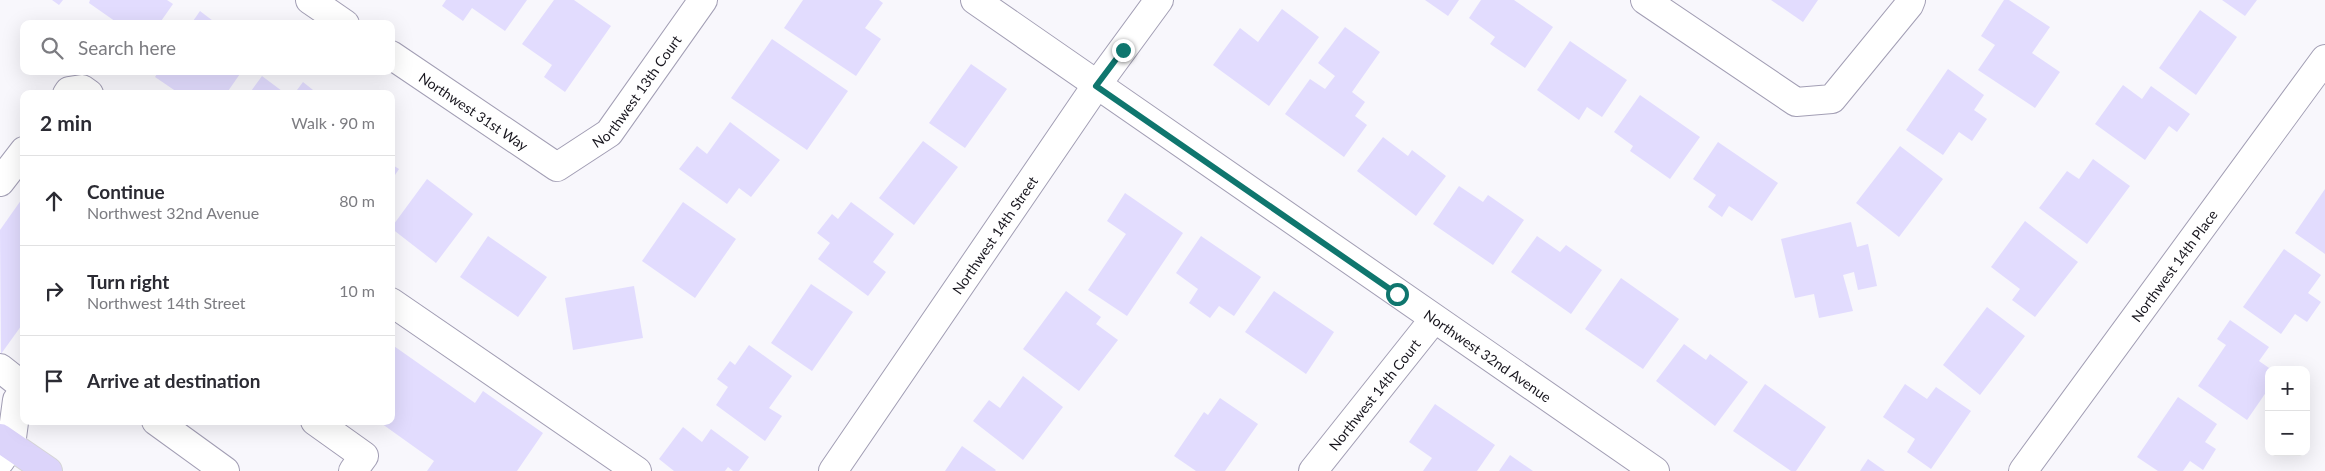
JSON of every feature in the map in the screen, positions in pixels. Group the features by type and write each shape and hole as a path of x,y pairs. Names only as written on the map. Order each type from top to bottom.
{"main road":[{"path":"4,448 48,471"}],"street":[{"path":"310,0 339,20"},
{"name":"Northwest 13th Court","path":"557,167 609,133 703,0"},
{"name":"Northwest 32nd Avenue","path":"975,0 1096,86 1655,471"},
{"name":"Northwest 14th Street","path":"833,471 1096,86 1159,0"},
{"path":"1645,0 1796,102 1832,99 1909,5 1910,0"},
{"name":"Northwest 31st Way","path":"395,58 557,167"},
{"name":"Northwest 14th Place","path":"2023,471 2325,59"},
{"path":"0,182 20,156"},
{"path":"395,305 636,471"},
{"name":"Northwest 14th Court","path":"1313,471 1434,319"},
{"path":"0,368 20,384"},
{"path":"4,448 17,400 20,397"},
{"path":"162,425 225,471"},
{"path":"321,425 364,456 354,471"}],"building":[{"path":"52,0 63,0 59,5"},
{"path":"90,0 167,0 173,4 162,20 113,20 89,3"},
{"path":"446,0 527,0 505,31 472,8 463,21 442,6"},
{"path":"554,0 574,0 611,26 565,92 544,77 552,65 522,44"},
{"path":"803,0 879,0 883,3 865,28 881,39 856,76 784,28"},
{"path":"1425,0 1459,0 1448,16"},
{"path":"1481,0 1514,0 1553,27 1525,68 1490,44 1495,37 1469,18"},
{"path":"1771,0 1818,0 1803,22"},
{"path":"2004,0 2009,0 2050,27 2032,53 2060,72 2035,108 1978,70 1995,45 1981,36"},
{"path":"2222,0 2257,0 2245,16"},
{"path":"1282,9 1319,37 1269,106 1213,65 1240,28 1258,42"},
{"path":"2200,10 2237,37 2196,95 2159,68"},
{"path":"200,11 212,20 194,20"},
{"path":"1345,27 1380,52 1352,92 1365,102 1355,116 1367,125 1344,157 1285,114 1310,79 1325,89 1335,76 1318,63"},
{"path":"772,39 848,91 807,150 731,98"},
{"path":"1570,41 1627,80 1602,117 1587,107 1579,120 1537,90"},
{"path":"971,64 1007,89 965,148 929,123"},
{"path":"1948,69 1984,95 1974,110 1987,119 1972,141 1959,132 1943,155 1906,130"},
{"path":"156,75 239,75 229,90 174,90 155,77"},
{"path":"262,76 281,90 252,90"},
{"path":"303,82 313,90 297,90"},
{"path":"2123,85 2142,99 2151,86 2190,114 2177,132 2169,126 2145,160 2095,124"},
{"path":"1640,95 1700,137 1670,179 1630,151 1633,146 1614,132"},
{"path":"730,122 780,160 751,197 739,188 727,204 679,169 697,146 707,154"},
{"path":"1383,137 1408,156 1412,150 1446,176 1416,216 1357,171"},
{"path":"923,141 958,167 914,225 879,198"},
{"path":"1718,142 1778,183 1752,221 1729,206 1722,217 1708,207 1716,195 1693,179"},
{"path":"1900,146 1943,179 1899,237 1856,203"},
{"path":"2093,159 2130,186 2087,244 2039,208 2067,171 2079,179"},
{"path":"395,166 399,169 395,175"},
{"path":"427,179 473,214 436,263 395,231 395,223"},
{"path":"1459,186 1483,202 1488,195 1524,220 1493,265 1433,224"},
{"path":"2325,189 2325,254 2295,233"},
{"path":"1125,193 1183,233 1127,316 1088,290 1126,234 1107,221"},
{"path":"20,202 20,328 1,354 0,230"},
{"path":"683,202 736,239 695,298 642,261"},
{"path":"851,202 894,234 873,262 886,272 868,296 818,259 830,243 817,233 832,214 838,219"},
{"path":"2025,221 2078,262 2035,317 2012,300 2020,289 1991,267"},
{"path":"1851,222 1857,247 1868,244 1877,286 1858,290 1854,272 1843,275 1853,311 1819,318 1814,294 1795,298 1781,239"},
{"path":"488,236 547,277 518,317 460,277"},
{"path":"1201,236 1261,277 1234,316 1219,306 1210,318 1189,303 1198,289 1176,273"},
{"path":"1537,236 1560,252 1566,245 1602,270 1571,314 1511,272"},
{"path":"2284,249 2321,275 2308,293 2321,302 2307,322 2295,314 2281,334 2243,307"},
{"path":"1621,278 1679,319 1643,369 1585,329"},
{"path":"811,284 853,312 812,371 771,343"},
{"path":"634,286 643,338 573,350 565,298"},
{"path":"1066,291 1101,317 1096,324 1118,340 1079,391 1023,349"},
{"path":"1274,291 1334,332 1306,374 1245,332"},
{"path":"1987,307 2025,336 1980,395 1943,365"},
{"path":"2230,320 2269,347 2259,361 2266,366 2265,394 2247,420 2198,386 2226,345 2217,339"},
{"path":"1684,344 1706,360 1710,354 1748,382 1715,426 1656,381"},
{"path":"749,345 792,376 769,408 782,416 765,441 716,405 728,387 717,379 730,361 735,365"},
{"path":"395,347 475,403 483,391 543,433 517,471 427,471 434,461 384,425 395,425"},
{"path":"1023,376 1063,407 1023,460 973,421 989,400 1000,408"},
{"path":"1765,384 1826,427 1796,471 1791,471 1733,431"},
{"path":"1905,384 1927,399 1936,387 1971,411 1931,469 1907,452 1915,439 1883,417"},
{"path":"2178,397 2217,424 2205,442 2216,449 2203,470 2190,461 2183,471 2158,471 2137,457"},
{"path":"1220,398 1258,424 1225,471 1196,471 1174,456 1204,412 1208,415"},
{"path":"1435,404 1495,445 1477,471 1423,471 1432,458 1409,442"},
{"path":"683,427 702,442 711,429 749,457 739,471 733,471 728,467 725,471 674,471 659,459"},
{"path":"962,446 996,470 945,471"},
{"path":"1510,455 1533,471 1499,471"},
{"path":"1868,459 1885,471 1860,471"}],"route":[{"path":"1123,50 1096,86 1397,294"}]}
